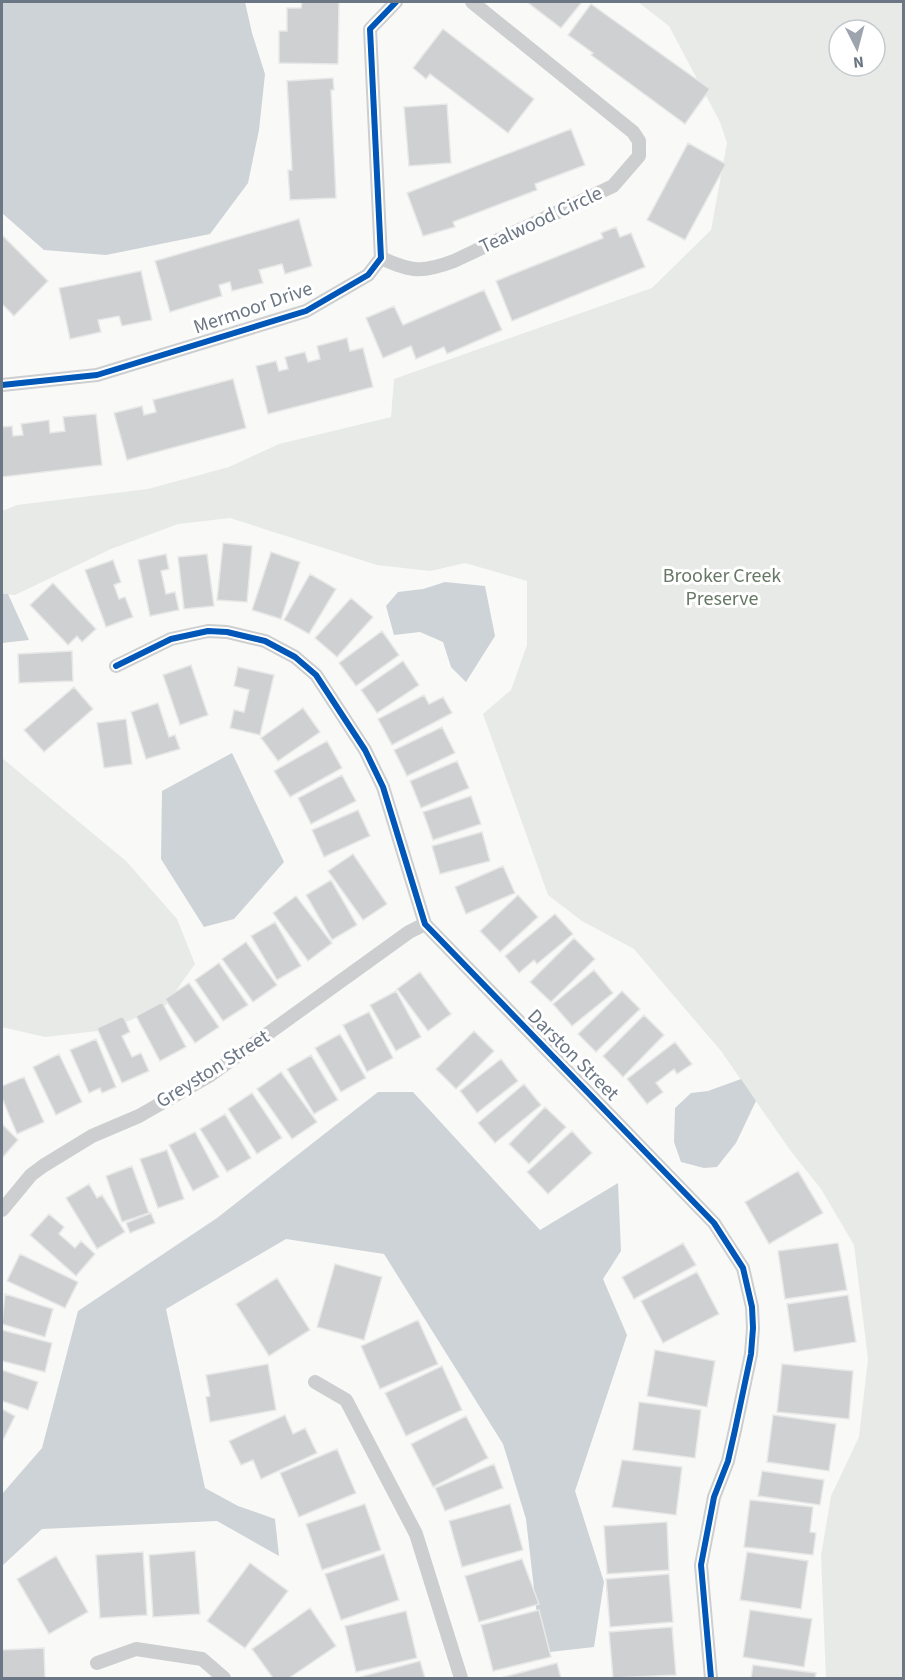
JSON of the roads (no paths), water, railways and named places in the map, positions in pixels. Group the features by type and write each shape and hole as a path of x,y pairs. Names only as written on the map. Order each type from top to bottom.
{"street":[{"path":"381,258 370,29 396,2"},
{"name":"Tealwood Circle","path":"381,258 410,271 431,269 454,261 613,186 639,156 639,141 633,132 472,2"},
{"name":"Mermoor Drive","path":"2,385 97,375 306,311 368,275 381,258"},
{"name":"Darston Street","path":"116,666 171,639 208,631 227,632 265,641 302,663 322,684 365,750 383,787 425,924 714,1223 743,1269 752,1307 751,1354 728,1461 714,1497 701,1564 711,1678"},
{"name":"Greyston Street","path":"2,1210 31,1175 43,1166 92,1136 139,1116 209,1076 410,932 425,924"},
{"path":"315,1382 346,1400 416,1534 461,1678"},
{"path":"97,1663 136,1649 202,1659 224,1678"}],"park label":[{"name":"Brooker Creek Preserve","path":"722,588"}]}
